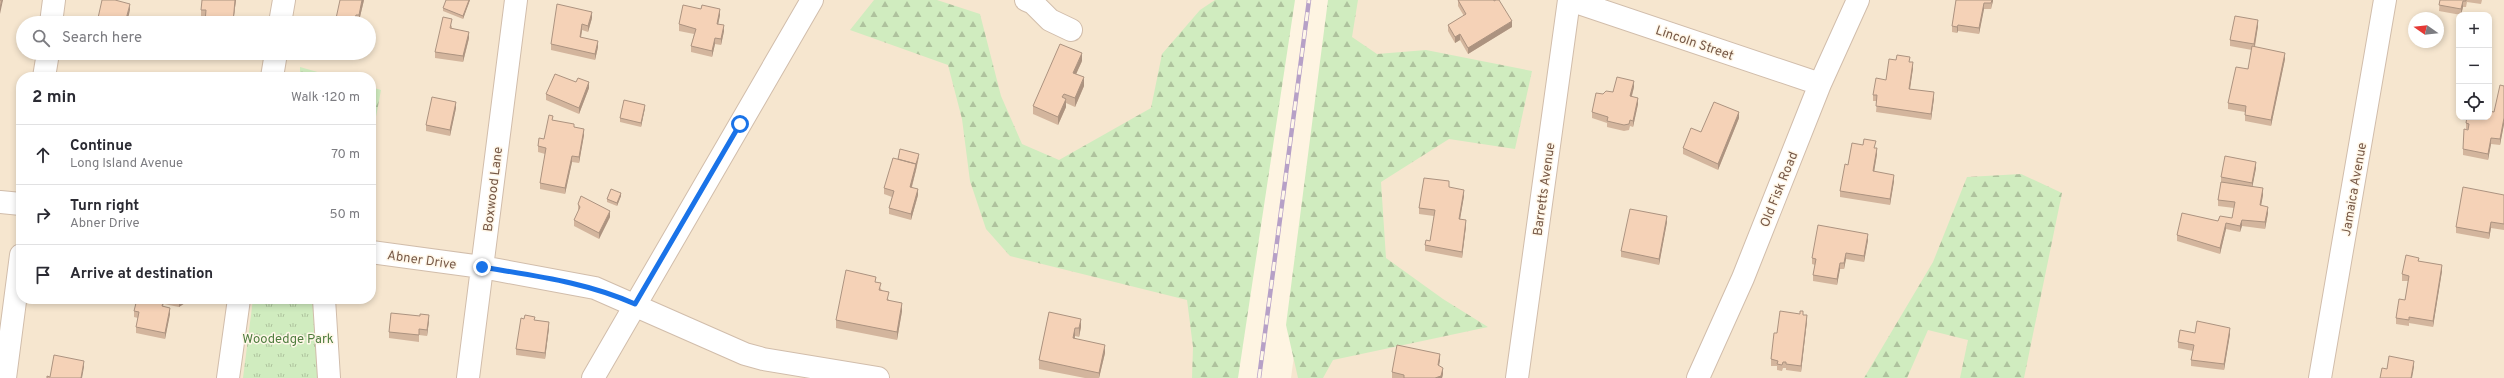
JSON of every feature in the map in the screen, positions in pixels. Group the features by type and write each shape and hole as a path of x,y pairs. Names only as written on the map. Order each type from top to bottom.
{"street":[{"path":"52,16 54,0"},
{"path":"281,16 284,0"},
{"name":"Boxwood Lane","path":"468,378 516,0"},
{"path":"593,378 812,0"},
{"path":"1026,0 1033,3 1050,20 1071,30"},
{"name":"Lincoln Street","path":"1570,0 1820,84"},
{"name":"Barretts Avenue","path":"1517,378 1570,0"},
{"name":"Old Fisk Road","path":"1698,378 1743,278 1820,84 1858,0"},
{"name":"Jamaica Avenue","path":"2320,378 2385,0"},
{"path":"45,72 47,60"},
{"path":"273,72 275,60"},
{"path":"0,202 16,204"},
{"name":"Abner Drive","path":"376,253 482,267 575,282 595,288 635,304 745,354 763,359 878,378"},
{"path":"5,378 16,293"},
{"path":"228,378 238,304"},
{"path":"324,304 329,378"}],"shaded area":[{"path":"0,0 1283,0 1226,378 0,378"},
{"path":"1342,0 2504,0 2504,378 1291,378"}],"green space":[{"path":"874,0 937,0 980,14 1001,96 1022,144 1059,160 1151,108 1162,54 1200,10 1215,0 1295,0 1238,378 1192,378 1193,347 1187,300 1010,256 986,229 970,181 962,119 948,65 850,30"},
{"path":"1328,0 1358,0 1352,37 1377,54 1426,50 1532,71 1515,149 1449,139 1381,182 1386,258 1443,299 1488,327 1333,360 1323,378 1298,378 1286,325"},
{"path":"300,67 318,72 300,72"},
{"path":"376,88 381,90 376,117"},
{"path":"2021,174 2062,193 2024,378 1960,378 1968,340 1928,330 1907,378 1864,378 1933,262 1967,177"},
{"name":"Woodedge Park","path":"252,304 325,304 329,378 243,378"}],"building":[{"path":"102,0 115,0 130,4 127,16 98,16"},
{"path":"202,0 235,0 234,16 206,16 206,10 201,10"},
{"path":"340,0 362,0 359,15 337,16"},
{"path":"446,0 469,0 463,16 443,8"},
{"path":"1458,0 1499,0 1512,21 1468,48 1460,34 1455,37 1448,25 1466,14"},
{"path":"1956,0 1992,0 1991,3 1984,3 1979,28 1958,25 1957,27 1952,26"},
{"path":"2440,0 2466,1 2463,1 2461,9 2439,5"},
{"path":"557,4 592,12 588,26 582,24 580,37 598,41 595,54 551,44"},
{"path":"683,5 701,9 702,5 720,9 717,24 724,25 721,39 715,38 712,51 691,46 696,29 679,24"},
{"path":"2235,16 2258,20 2254,44 2230,40"},
{"path":"443,17 452,19 450,28 469,32 463,56 435,52"},
{"path":"1060,44 1082,53 1073,73 1084,77 1075,98 1064,94 1062,97 1066,99 1058,117 1033,106"},
{"path":"2252,46 2285,53 2271,120 2245,115 2246,106 2228,103 2236,67 2248,69"},
{"path":"1897,55 1910,57 1909,62 1913,62 1909,89 1934,92 1931,114 1876,106 1877,95 1873,95 1876,78 1886,80 1889,59 1896,60"},
{"path":"555,74 576,82 578,78 589,82 579,108 546,94"},
{"path":"1617,77 1634,81 1630,96 1638,98 1633,121 1630,120 1629,124 1624,125 1607,121 1608,117 1592,112 1596,93 1603,94 1606,91 1613,92"},
{"path":"2500,85 2504,86 2504,118 2500,139 2491,138 2488,154 2463,149 2464,129 2468,130 2469,124 2466,123 2466,120 2492,120 2492,112 2494,112"},
{"path":"432,97 456,102 450,130 426,125"},
{"path":"624,100 645,105 641,123 620,118"},
{"path":"1714,102 1739,112 1718,164 1683,148 1691,128 1701,132"},
{"path":"549,115 553,116 552,120 574,124 574,127 584,129 579,157 572,156 565,188 540,183 546,148 538,146 539,138 544,139"},
{"path":"1864,139 1876,141 1874,148 1877,148 1873,171 1894,175 1890,199 1840,191 1845,164 1848,165 1852,143 1863,145"},
{"path":"900,149 919,154 916,164 898,159"},
{"path":"2225,156 2256,162 2252,183 2221,177"},
{"path":"893,158 916,164 910,187 918,189 911,214 889,208 894,191 884,188"},
{"path":"1424,178 1449,181 1449,187 1464,190 1459,219 1466,220 1462,252 1425,245 1426,240 1430,241 1435,210 1419,208"},
{"path":"2221,182 2263,188 2260,205 2268,207 2265,222 2242,220 2240,226 2226,223 2220,248 2177,235 2182,213 2218,221 2220,216 2232,218 2235,202 2218,200"},
{"path":"2463,187 2504,195 2504,224 2491,222 2489,233 2456,227"},
{"path":"611,189 621,193 617,203 607,199"},
{"path":"581,196 610,211 599,233 574,220 580,207 578,204"},
{"path":"1630,209 1667,216 1659,259 1621,251"},
{"path":"1818,225 1868,234 1864,256 1846,253 1844,263 1840,263 1837,279 1813,275 1816,259 1812,258"},
{"path":"2406,255 2419,258 2418,261 2442,265 2433,321 2409,317 2409,320 2396,318 2399,299 2405,300 2409,276 2402,274"},
{"path":"846,270 876,277 875,282 881,283 879,290 889,292 887,300 902,303 897,332 836,320"},
{"path":"136,304 163,304 162,306 170,308 165,333 136,327 139,312 134,311"},
{"path":"1780,311 1800,314 1800,311 1803,311 1803,315 1807,315 1801,366 1786,364 1786,362 1783,362 1782,365 1777,364 1778,361 1771,359 1774,333 1777,333"},
{"path":"1049,312 1081,319 1079,328 1075,328 1073,338 1105,345 1099,373 1039,360"},
{"path":"391,313 420,316 420,314 429,315 427,330 419,329 419,335 389,332"},
{"path":"525,315 535,317 534,320 549,322 545,353 516,349 521,318 524,319"},
{"path":"2197,321 2230,328 2224,364 2191,360 2194,345 2178,342 2180,330 2195,333"},
{"path":"1397,345 1440,354 1438,365 1443,368 1441,376 1435,378 1404,378 1404,375 1392,372"},
{"path":"54,355 84,361 81,378 47,378 47,376 50,377"},
{"path":"2389,356 2414,361 2411,378 2380,378 2382,368 2387,369"}],"railway":[{"path":"1259,378 1309,0"}],"route":[{"path":"482,267 575,282 595,288 635,304 740,124"}]}
